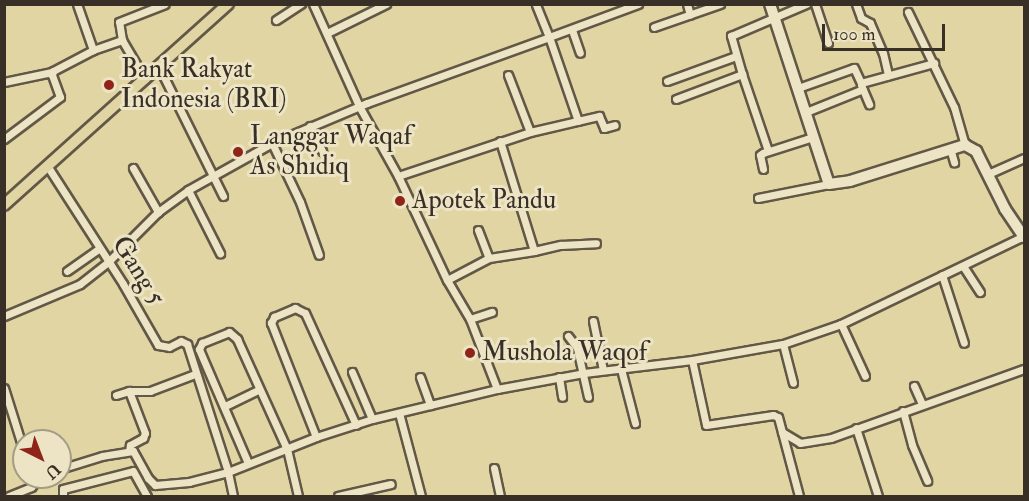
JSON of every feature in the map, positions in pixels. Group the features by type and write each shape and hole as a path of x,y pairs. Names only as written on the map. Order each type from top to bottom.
{"main road":[{"path":"4,205 228,4"}],"street":[{"path":"77,4 93,50"},
{"path":"145,79 123,40 119,24 121,19 165,4"},
{"path":"276,20 301,4"},
{"path":"313,4 360,106 398,176 447,280 470,319 497,389"},
{"path":"327,33 386,4"},
{"path":"536,4 578,121"},
{"path":"4,316 62,294 80,284 108,262 158,212 188,190 272,142 360,106 638,4"},
{"path":"687,4 690,15"},
{"path":"654,27 720,4"},
{"path":"770,4 829,184"},
{"path":"768,150 731,36 806,4"},
{"path":"815,4 828,43"},
{"path":"856,4 861,18 870,23 888,75"},
{"path":"908,12 954,107 965,145"},
{"path":"572,30 580,53"},
{"path":"4,82 52,72 93,50 123,40"},
{"path":"667,81 736,56"},
{"path":"806,112 888,75 934,63"},
{"path":"159,67 223,196"},
{"path":"798,88 854,68 869,104"},
{"path":"4,139 60,97 52,72"},
{"path":"676,99 742,74"},
{"path":"508,75 530,132"},
{"path":"398,176 530,132 599,116 604,128 615,125"},
{"path":"310,126 322,151"},
{"path":"763,169 760,155 768,150 813,137"},
{"path":"500,141 534,250"},
{"path":"272,142 300,202 319,255"},
{"path":"72,466 129,451 136,454 148,478 155,484 189,482 228,472 316,437 372,419 497,389 603,370 692,360 783,344 841,324 1023,237 1005,209 976,151 965,145 850,181 758,198"},
{"path":"950,148 954,162"},
{"path":"988,174 1024,158"},
{"name":"Gang 5","path":"48,167 158,345 164,348 181,341 187,344 195,374"},
{"path":"133,168 158,212"},
{"path":"188,190 220,253"},
{"path":"478,230 489,258"},
{"path":"447,280 489,258 561,245 596,243"},
{"path":"67,271 99,249"},
{"path":"963,266 980,292"},
{"path":"942,275 963,343"},
{"path":"316,437 271,323 274,317 295,308 304,310 356,425"},
{"path":"470,319 492,312"},
{"path":"593,321 603,370"},
{"path":"841,324 865,376"},
{"path":"248,463 200,353 202,343 229,332 234,334 287,449 298,496"},
{"path":"568,336 576,345 588,397"},
{"path":"783,344 794,383"},
{"path":"692,360 706,425 778,417 799,496"},
{"path":"621,369 635,423"},
{"path":"782,432 800,443 808,444 1024,369"},
{"path":"352,372 372,419"},
{"path":"116,395 129,391 150,392 195,374 228,472 233,496"},
{"path":"420,377 430,405"},
{"path":"559,377 562,397"},
{"path":"914,386 922,404"},
{"path":"225,406 258,390"},
{"path":"6,391 16,429"},
{"path":"129,391 145,433 143,438 130,446 129,451"},
{"path":"903,411 912,446 927,481"},
{"path":"399,413 421,496"},
{"path":"856,428 878,496"},
{"path":"494,468 500,496"},
{"path":"63,496 63,489 133,471 147,496"},
{"path":"338,496 391,484"},
{"path":"9,496 26,489"}],"place":[{"name":"Bank Rakyat Indonesia (BRI)","path":"109,85"},
{"name":"Langgar Waqaf As Shidiq","path":"238,152"},
{"name":"Apotek Pandu","path":"400,201"},
{"name":"Mushola Waqof","path":"470,353"}]}
